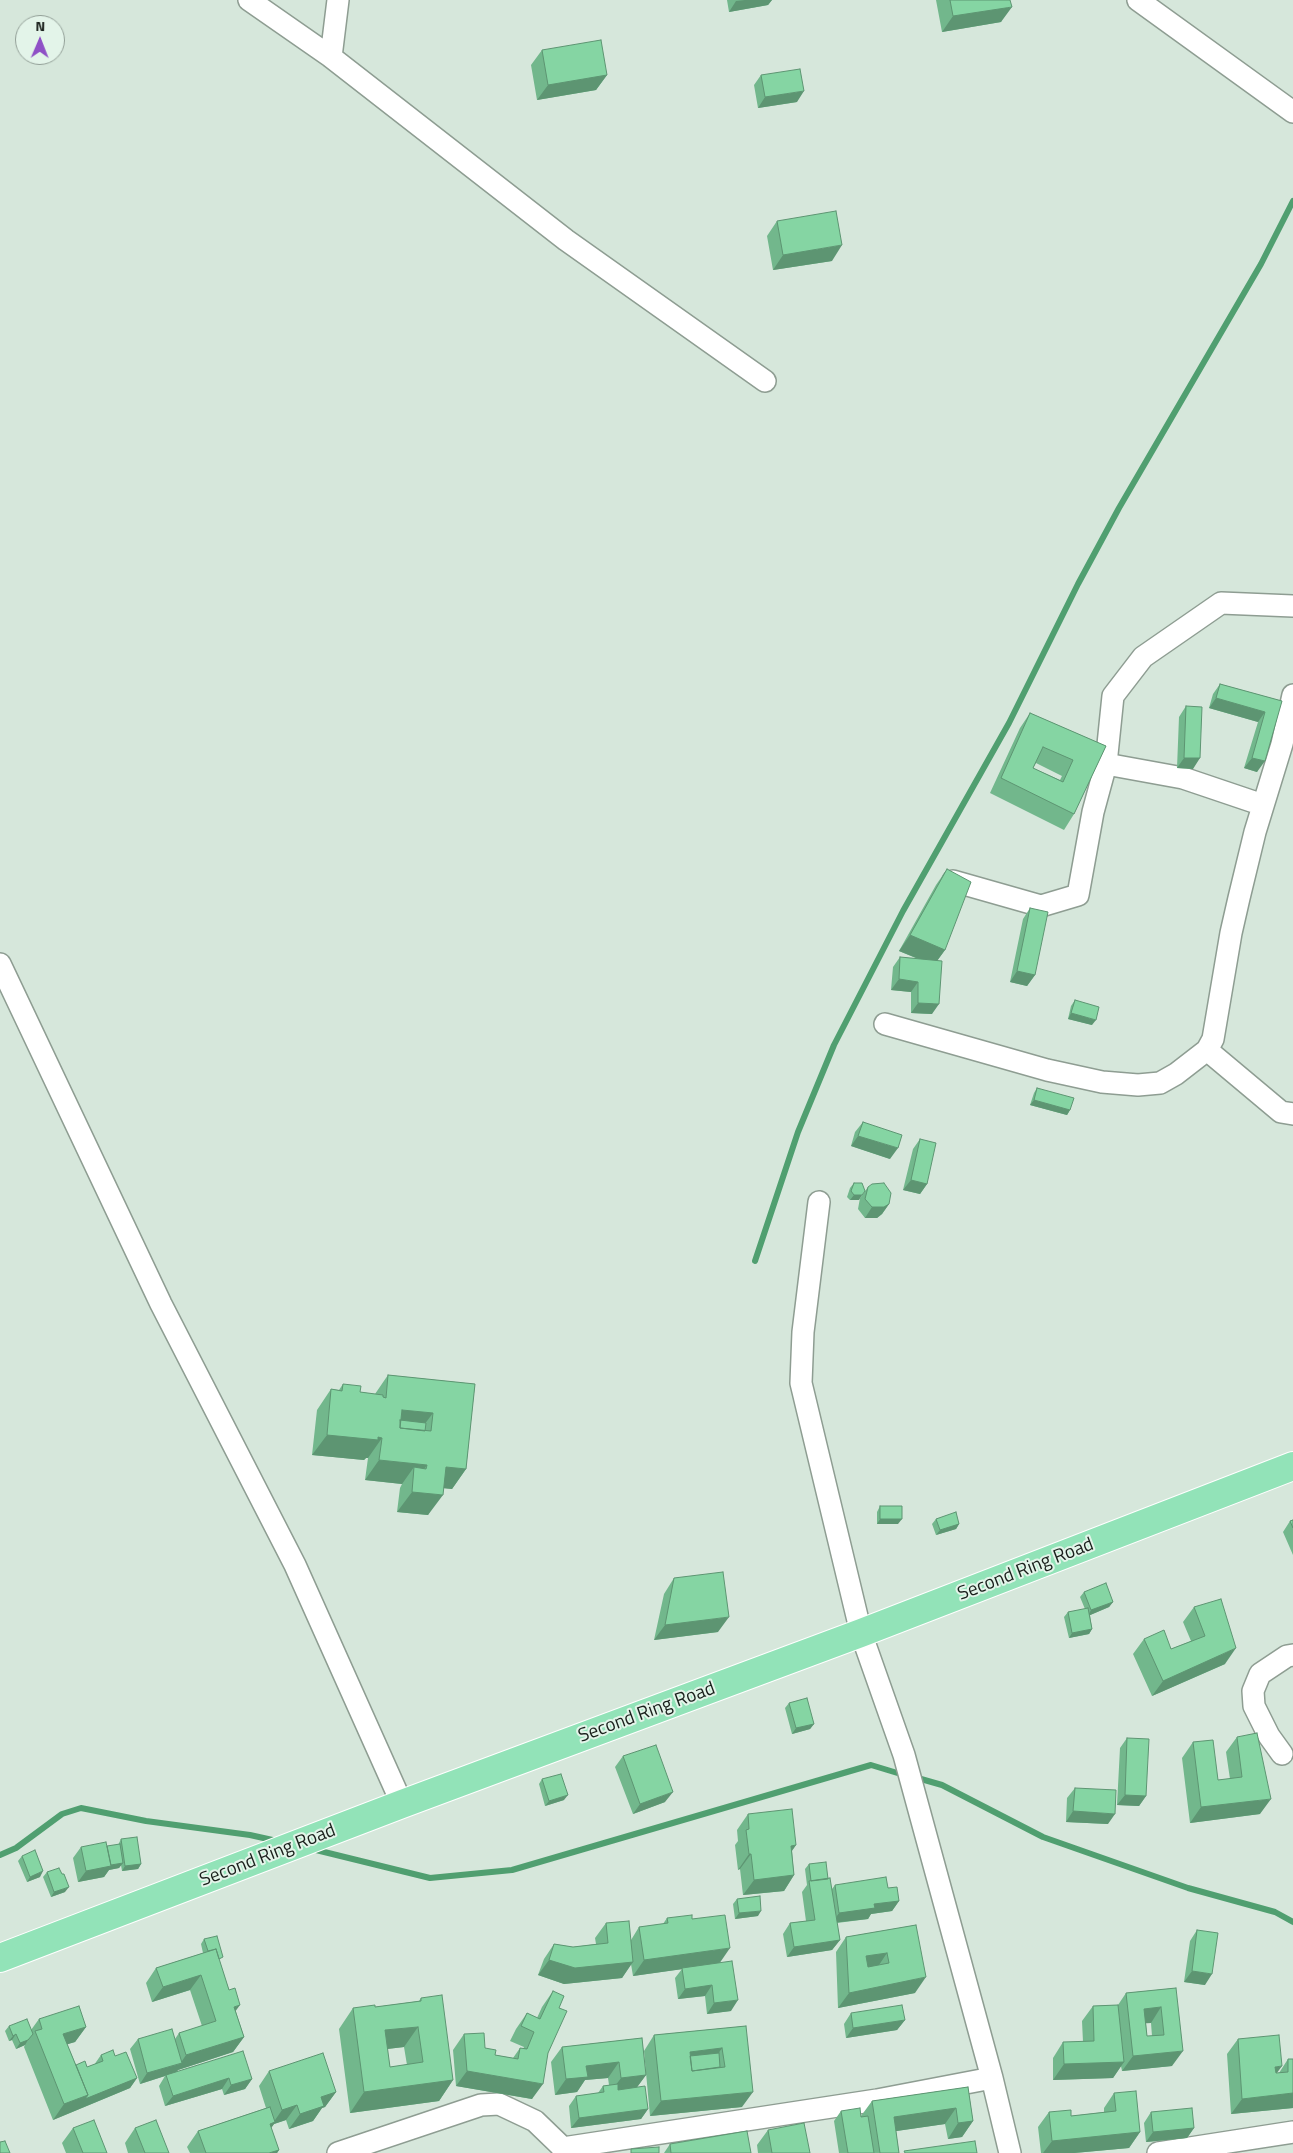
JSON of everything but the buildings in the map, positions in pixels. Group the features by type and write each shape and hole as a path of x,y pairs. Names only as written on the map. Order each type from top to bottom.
{"main road":[{"name":"Second Ring Road","path":"0,1958 402,1804 862,1633 1293,1466"}],"street":[{"path":"249,0 331,57 566,240 765,380"},
{"path":"331,57 338,0"},
{"path":"1138,0 1293,112"},
{"path":"953,881 1041,906 1078,895 1093,812 1106,764 1113,696 1143,657 1221,603 1293,606"},
{"path":"885,1024 1047,1070 1102,1082 1138,1085 1160,1083 1176,1074 1207,1050 1213,1039 1231,933 1263,805 1282,744 1293,694"},
{"path":"1106,764 1183,778 1263,805"},
{"path":"0,964 161,1304 295,1565 402,1804"},
{"path":"1207,1050 1282,1112 1293,1114"},
{"path":"819,1202 803,1332 801,1383 862,1633 904,1755 992,2078 1010,2153"},
{"path":"1282,1754 1269,1736 1254,1706 1253,1691 1260,1674 1287,1656 1293,1655"},
{"path":"338,2153 481,2106 499,2104 535,2121 563,2151 878,2100 992,2078"},
{"path":"1158,2153 1293,2132"}],"waterway":[{"path":"755,1261 798,1132 834,1045 903,911 1009,723 1078,584 1119,508 1261,264 1293,201"},
{"path":"312,1849 430,1878 512,1870 871,1765 904,1775"},
{"path":"914,1777 942,1785 1043,1837 1188,1888 1275,1912 1293,1922"},
{"path":"0,1855 16,1848 62,1814 81,1808 146,1821 250,1835 277,1841"}]}
